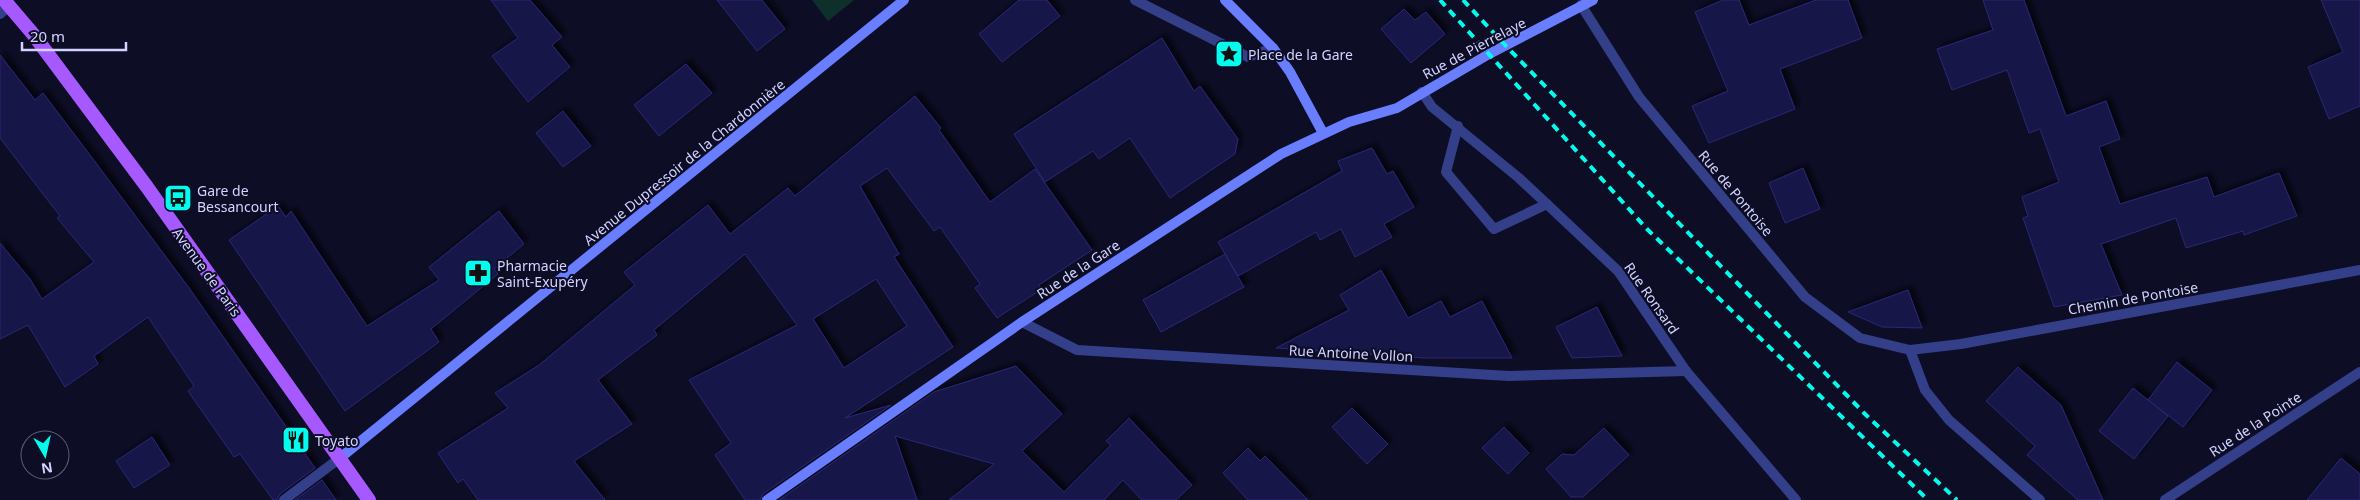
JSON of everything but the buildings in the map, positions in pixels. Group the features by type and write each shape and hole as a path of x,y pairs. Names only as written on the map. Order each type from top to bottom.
{"main road":[{"name":"Avenue Dupressoir de la Chardonnière","path":"340,458 904,0"},
{"path":"1225,0 1273,48 1290,72 1323,133"},
{"name":"Rue de Pierrelaye","path":"1422,92 1593,0"},
{"name":"Avenue de Paris","path":"4,7 147,187 369,500"},
{"name":"Rue de la Gare","path":"767,500 1022,322 1281,154 1349,122 1397,108 1422,92"}],"street":[{"path":"1136,0 1248,57 1273,48"},
{"name":"Rue de Pontoise","path":"1581,5 1639,97 1804,297 1860,338 1910,350"},
{"name":"Rue Ronsard","path":"1422,92 1432,107 1458,126 1519,178 1618,271 1686,371 1796,500"},
{"path":"1458,126 1446,172 1494,228 1547,204"},
{"name":"Chemin de Pontoise","path":"1910,350 1961,344 2360,270"},
{"name":"Rue Antoine Vollon","path":"1022,322 1077,350 1509,376 1686,371"},
{"path":"1910,350 1925,390 1949,420 2040,500"},
{"name":"Rue de la Pointe","path":"2165,500 2360,372"},
{"path":"284,500 340,458"}],"green space":[{"path":"812,0 854,0 828,21"}],"railway":[{"path":"1440,0 1647,229 1928,500"},
{"path":"1463,0 1866,415 1957,500"}],"place":[{"name":"Place de la Gare","path":"1229,54"},
{"name":"Gare de Bessancourt","path":"178,198"},
{"name":"Pharmacie Saint-Exupéry","path":"478,273"},
{"name":"Toyato","path":"296,440"}]}
